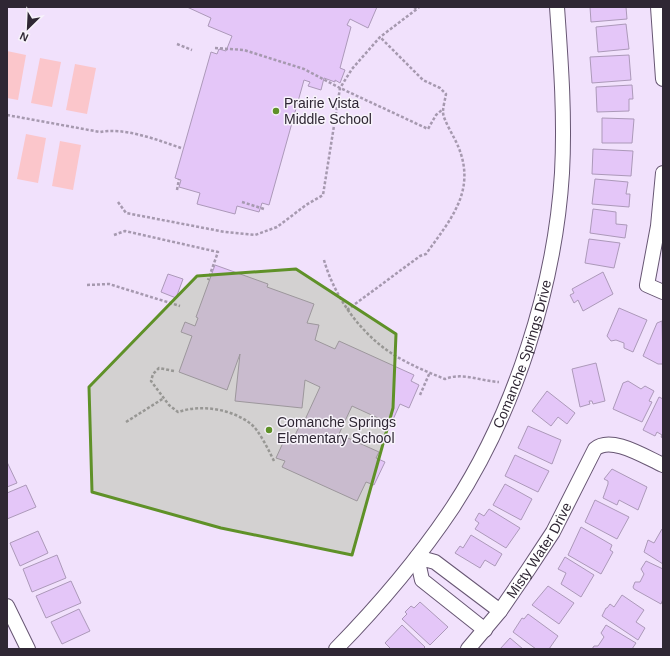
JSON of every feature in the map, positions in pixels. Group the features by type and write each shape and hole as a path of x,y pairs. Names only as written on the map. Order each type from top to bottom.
{"street":[{"name":"Comanche Springs Drive","path":"336,649 372,610 417,557 460,495 494,432 516,380 547,283 557,224 563,143 562,84 557,7"},
{"path":"658,7 663,79"},
{"path":"663,173 658,226 647,285 663,292"},
{"name":"Misty Water Drive","path":"468,649 500,611 553,532 573,494 590,456 600,444 611,443 663,465"},
{"path":"484,630 422,580 417,557 435,562 500,611"},
{"path":"7,606 28,649"}],"path":[{"path":"118,202 126,213 225,232 255,235 277,227 306,205 324,195 340,88 352,69 380,37 417,8"},
{"path":"347,310 420,256 426,254 454,215 460,201 463,183 463,158 443,114 446,94 440,88 423,80 380,37"},
{"path":"177,44 192,50"},
{"path":"215,48 244,50 304,69 340,88 428,129 436,115 444,108"},
{"path":"7,115 100,132 110,130 152,138 181,148"},
{"path":"177,190 179,179"},
{"path":"242,202 264,209"},
{"path":"114,235 125,231 218,252 208,280"},
{"path":"324,260 328,275 347,310 375,340 400,358 445,379 454,376 467,376 485,381 499,382"},
{"path":"87,285 109,284 180,306"},
{"path":"174,371 160,368 153,374 151,381 164,398 178,412 188,408 207,408 230,413 252,424 274,461"},
{"path":"420,395 430,372"},
{"path":"126,422 164,398"}],"highlighted area":[{"path":"296,269 396,334 393,408 352,555 221,528 92,492 89,387 197,276"}],"shaded area":[{"path":"7,51 26,55 18,100 7,98"},
{"path":"40,58 61,62 52,107 31,103"},
{"path":"75,64 96,68 87,114 66,110"},
{"path":"26,134 46,138 38,183 17,179"},
{"path":"60,141 81,145 73,190 52,186"}],"building":[{"path":"187,7 377,7 368,28 350,19 347,25 351,27 340,68 345,70 340,83 335,80 335,82 324,78 321,90 308,86 310,82 304,80 269,205 262,203 259,212 237,206 235,214 197,204 200,193 179,187 181,180 175,178 211,52 217,54 219,49 226,51 232,36 208,26 211,18"},
{"path":"590,7 626,7 627,19 591,22"},
{"path":"626,24 629,49 598,52 596,27"},
{"path":"629,55 631,80 592,83 590,57"},
{"path":"632,85 633,99 629,99 629,111 597,112 596,87"},
{"path":"602,118 634,119 632,143 602,143"},
{"path":"593,149 633,151 631,176 592,174"},
{"path":"595,179 628,182 626,194 630,194 629,207 592,204"},
{"path":"593,209 616,212 616,224 627,225 625,238 590,233"},
{"path":"589,239 620,243 614,268 585,263"},
{"path":"215,265 268,284 267,287 314,304 307,323 319,325 315,340 335,349 339,341 414,375 411,381 419,385 409,408 400,404 391,424 352,406 339,434 379,452 376,458 385,462 374,485 366,482 357,501 282,467 285,461 276,458 287,434 294,437 301,423 303,424 320,387 305,380 302,408 235,401 240,354 227,390 179,372 192,336 181,332 185,322 195,326 198,318 196,317"},
{"path":"603,272 613,294 583,311 578,300 574,303 570,295 574,293 572,289"},
{"path":"168,274 183,279 176,298 161,292"},
{"path":"619,308 647,320 633,352 624,348 624,343 616,340 611,341 607,336"},
{"path":"662,321 663,364 658,364 643,356 657,323"},
{"path":"596,363 605,401 593,404 592,401 589,401 590,404 580,407 572,369"},
{"path":"628,381 641,389 645,386 654,391 649,401 652,402 642,422 613,409 623,383"},
{"path":"547,391 575,413 567,424 558,417 551,426 532,411"},
{"path":"659,397 663,399 663,438 661,437 662,435 657,432 655,436 643,430"},
{"path":"528,426 561,440 552,464 518,448"},
{"path":"515,455 549,471 538,492 505,476"},
{"path":"7,462 17,483 7,487"},
{"path":"612,469 647,487 638,510 619,500 617,505 603,498 608,484 608,481 604,479"},
{"path":"505,484 532,499 521,520 493,505"},
{"path":"26,485 36,507 7,519 7,493"},
{"path":"595,500 629,517 617,539 585,522"},
{"path":"489,509 520,528 506,548 475,529 479,523 475,520 479,513 484,516"},
{"path":"581,527 612,545 610,550 613,552 601,574 568,555"},
{"path":"662,529 663,564 644,552 648,540 654,543"},
{"path":"38,531 48,553 20,566 10,543"},
{"path":"471,535 502,554 495,566 485,560 480,568 455,553 460,546 463,548"},
{"path":"57,555 66,578 32,592 23,569"},
{"path":"565,557 594,575 581,597 561,584 566,573 558,569"},
{"path":"646,561 663,569 663,599 661,604 633,587 635,582 640,582 644,574 641,569"},
{"path":"71,581 81,603 46,618 36,596"},
{"path":"548,586 574,603 559,624 532,605"},
{"path":"622,595 644,610 636,622 645,628 638,640 602,616 606,608 610,604 614,607"},
{"path":"420,602 448,627 430,645 402,619 407,614 405,612 411,606 414,608"},
{"path":"79,609 90,631 62,644 51,622"},
{"path":"528,614 558,636 549,649 536,649 513,632 522,618 524,619"},
{"path":"402,625 425,647 423,649 391,649 385,643"},
{"path":"606,625 636,643 632,649 592,649 594,646 598,646 604,637 601,633"},
{"path":"510,638 523,649 500,649"}],"place":[{"name":"Prairie Vista Middle School","path":"276,111"},
{"name":"Comanche Springs Elementary School","path":"269,430"}]}
